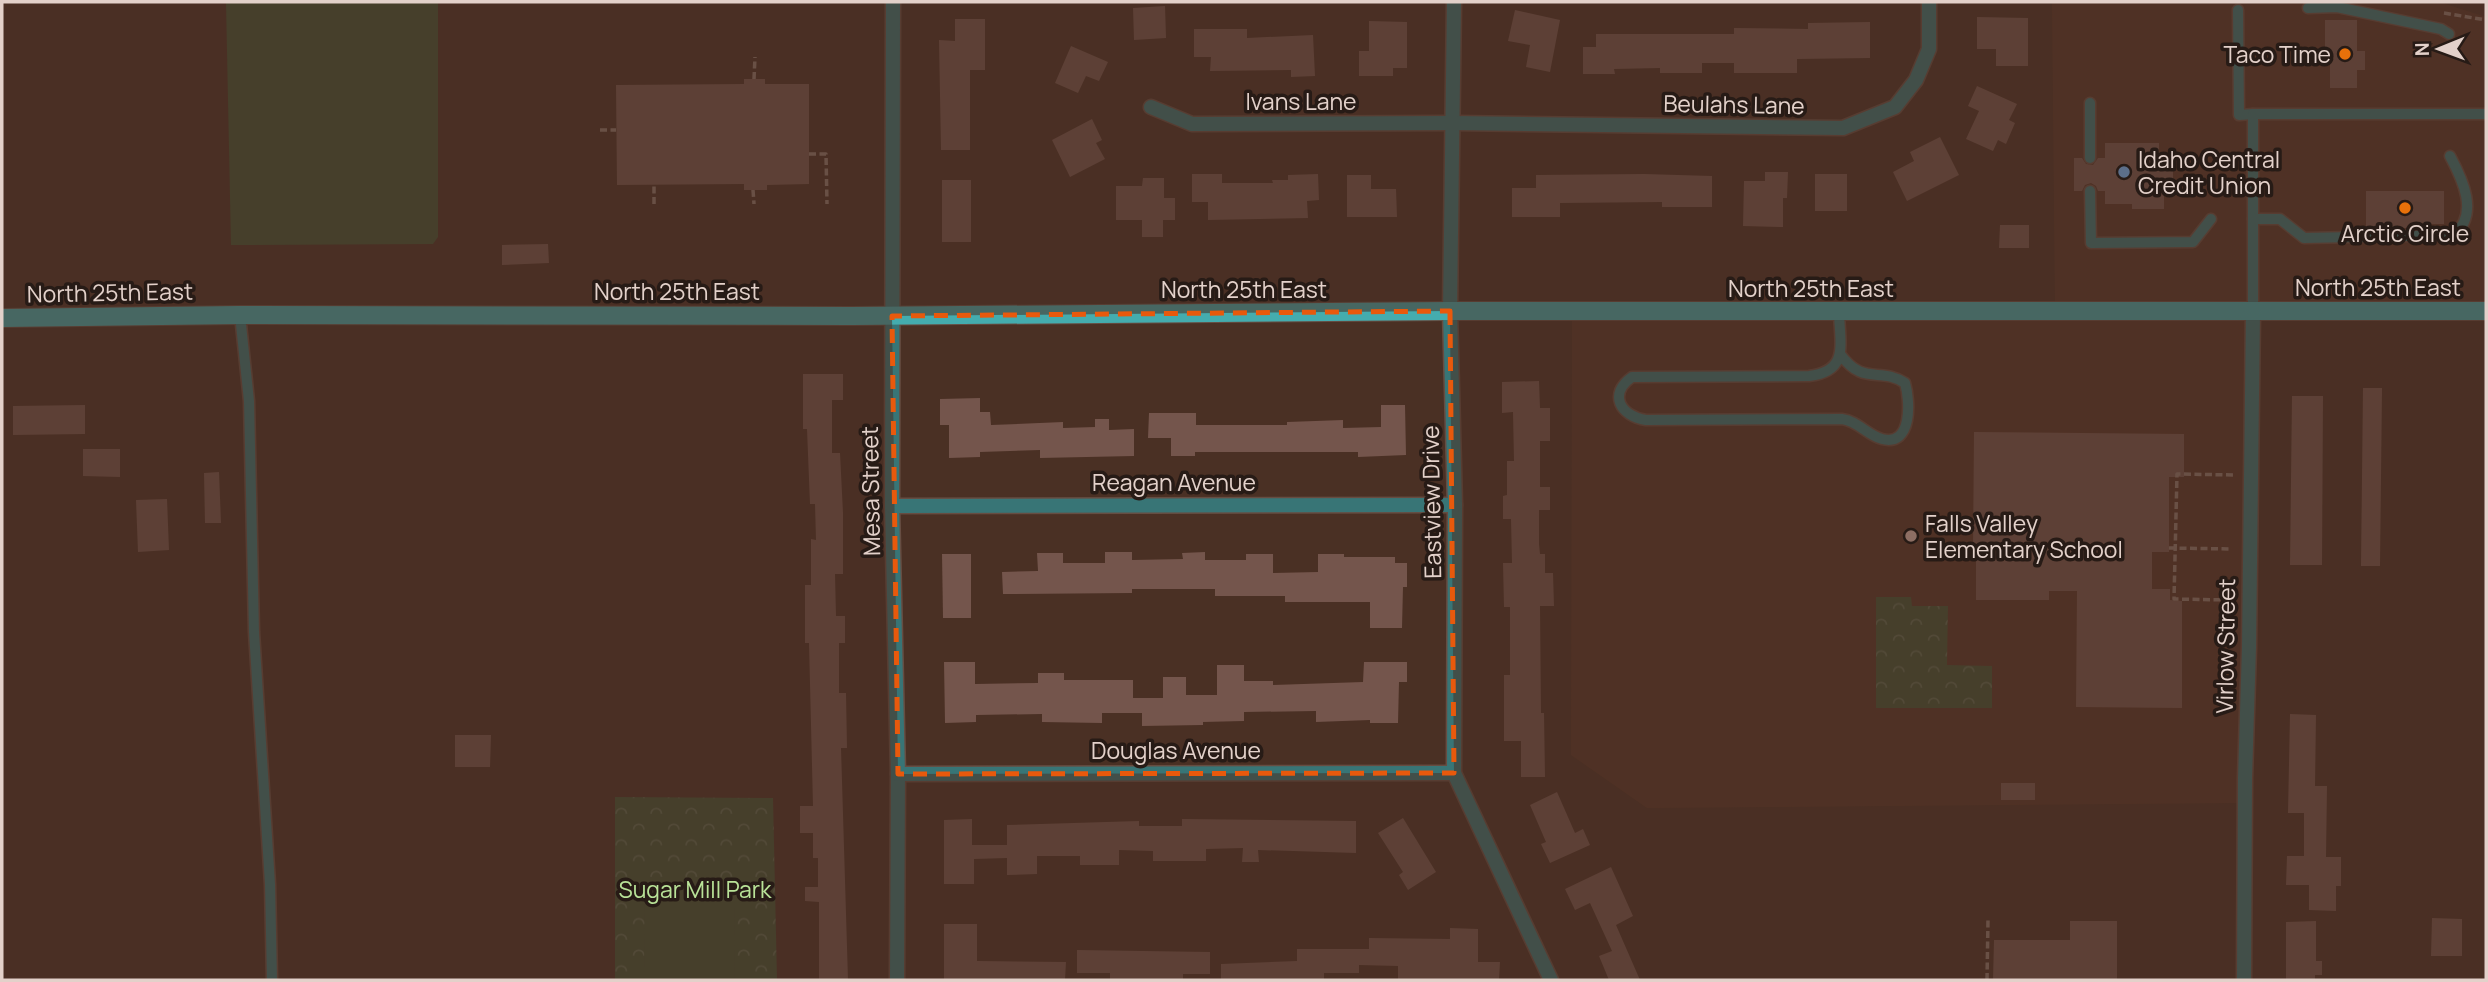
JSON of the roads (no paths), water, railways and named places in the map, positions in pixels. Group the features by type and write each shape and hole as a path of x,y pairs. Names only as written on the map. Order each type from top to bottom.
{"main road":[{"name":"North 25th East","path":"2,318 240,315 892,316 1450,312 2486,311"}],"street":[{"name":"Mesa Street","path":"893,2 892,506 898,774 897,980"},
{"name":"Eastview Drive","path":"1454,2 1450,312 1455,505 1454,773 1551,980"},
{"name":"Beulahs Lane","path":"1454,123 1843,128 1895,107 1916,80 1929,49 1929,2"},
{"name":"Ivans Lane","path":"1151,107 1192,124 1454,123"},
{"name":"Virlow Street","path":"2244,980 2253,312"},
{"name":"Reagan Avenue","path":"892,506 1455,505"},
{"name":"Douglas Avenue","path":"898,774 1454,773"}],"lane":[{"path":"2308,8 2337,7 2441,29 2449,34"},
{"path":"2238,10 2239,115 2486,114"},
{"path":"2090,103 2090,158"},
{"path":"2253,114 2253,312"},
{"path":"2253,219 2280,219 2304,238 2454,235 2463,228 2467,214 2465,191 2450,156"},
{"path":"2090,191 2091,243 2193,242 2211,219"},
{"path":"1839,313 1840,354 1835,368 1824,374 1632,377 1625,382 1620,393 1620,404 1626,414 1633,418 1842,419 1857,423 1883,439 1900,435 1907,425 1905,383 1896,377 1861,374 1849,366 1840,354"},
{"path":"240,315 249,401 254,632 270,884 272,980"}],"place":[{"name":"Taco Time","path":"2345,54"},
{"name":"Idaho Central Credit Union","path":"2124,172"},
{"name":"Arctic Circle","path":"2405,208"},
{"name":"Falls Valley Elementary School","path":"1911,536"}],"park label":[{"name":"Sugar Mill Park","path":"695,889"}]}
